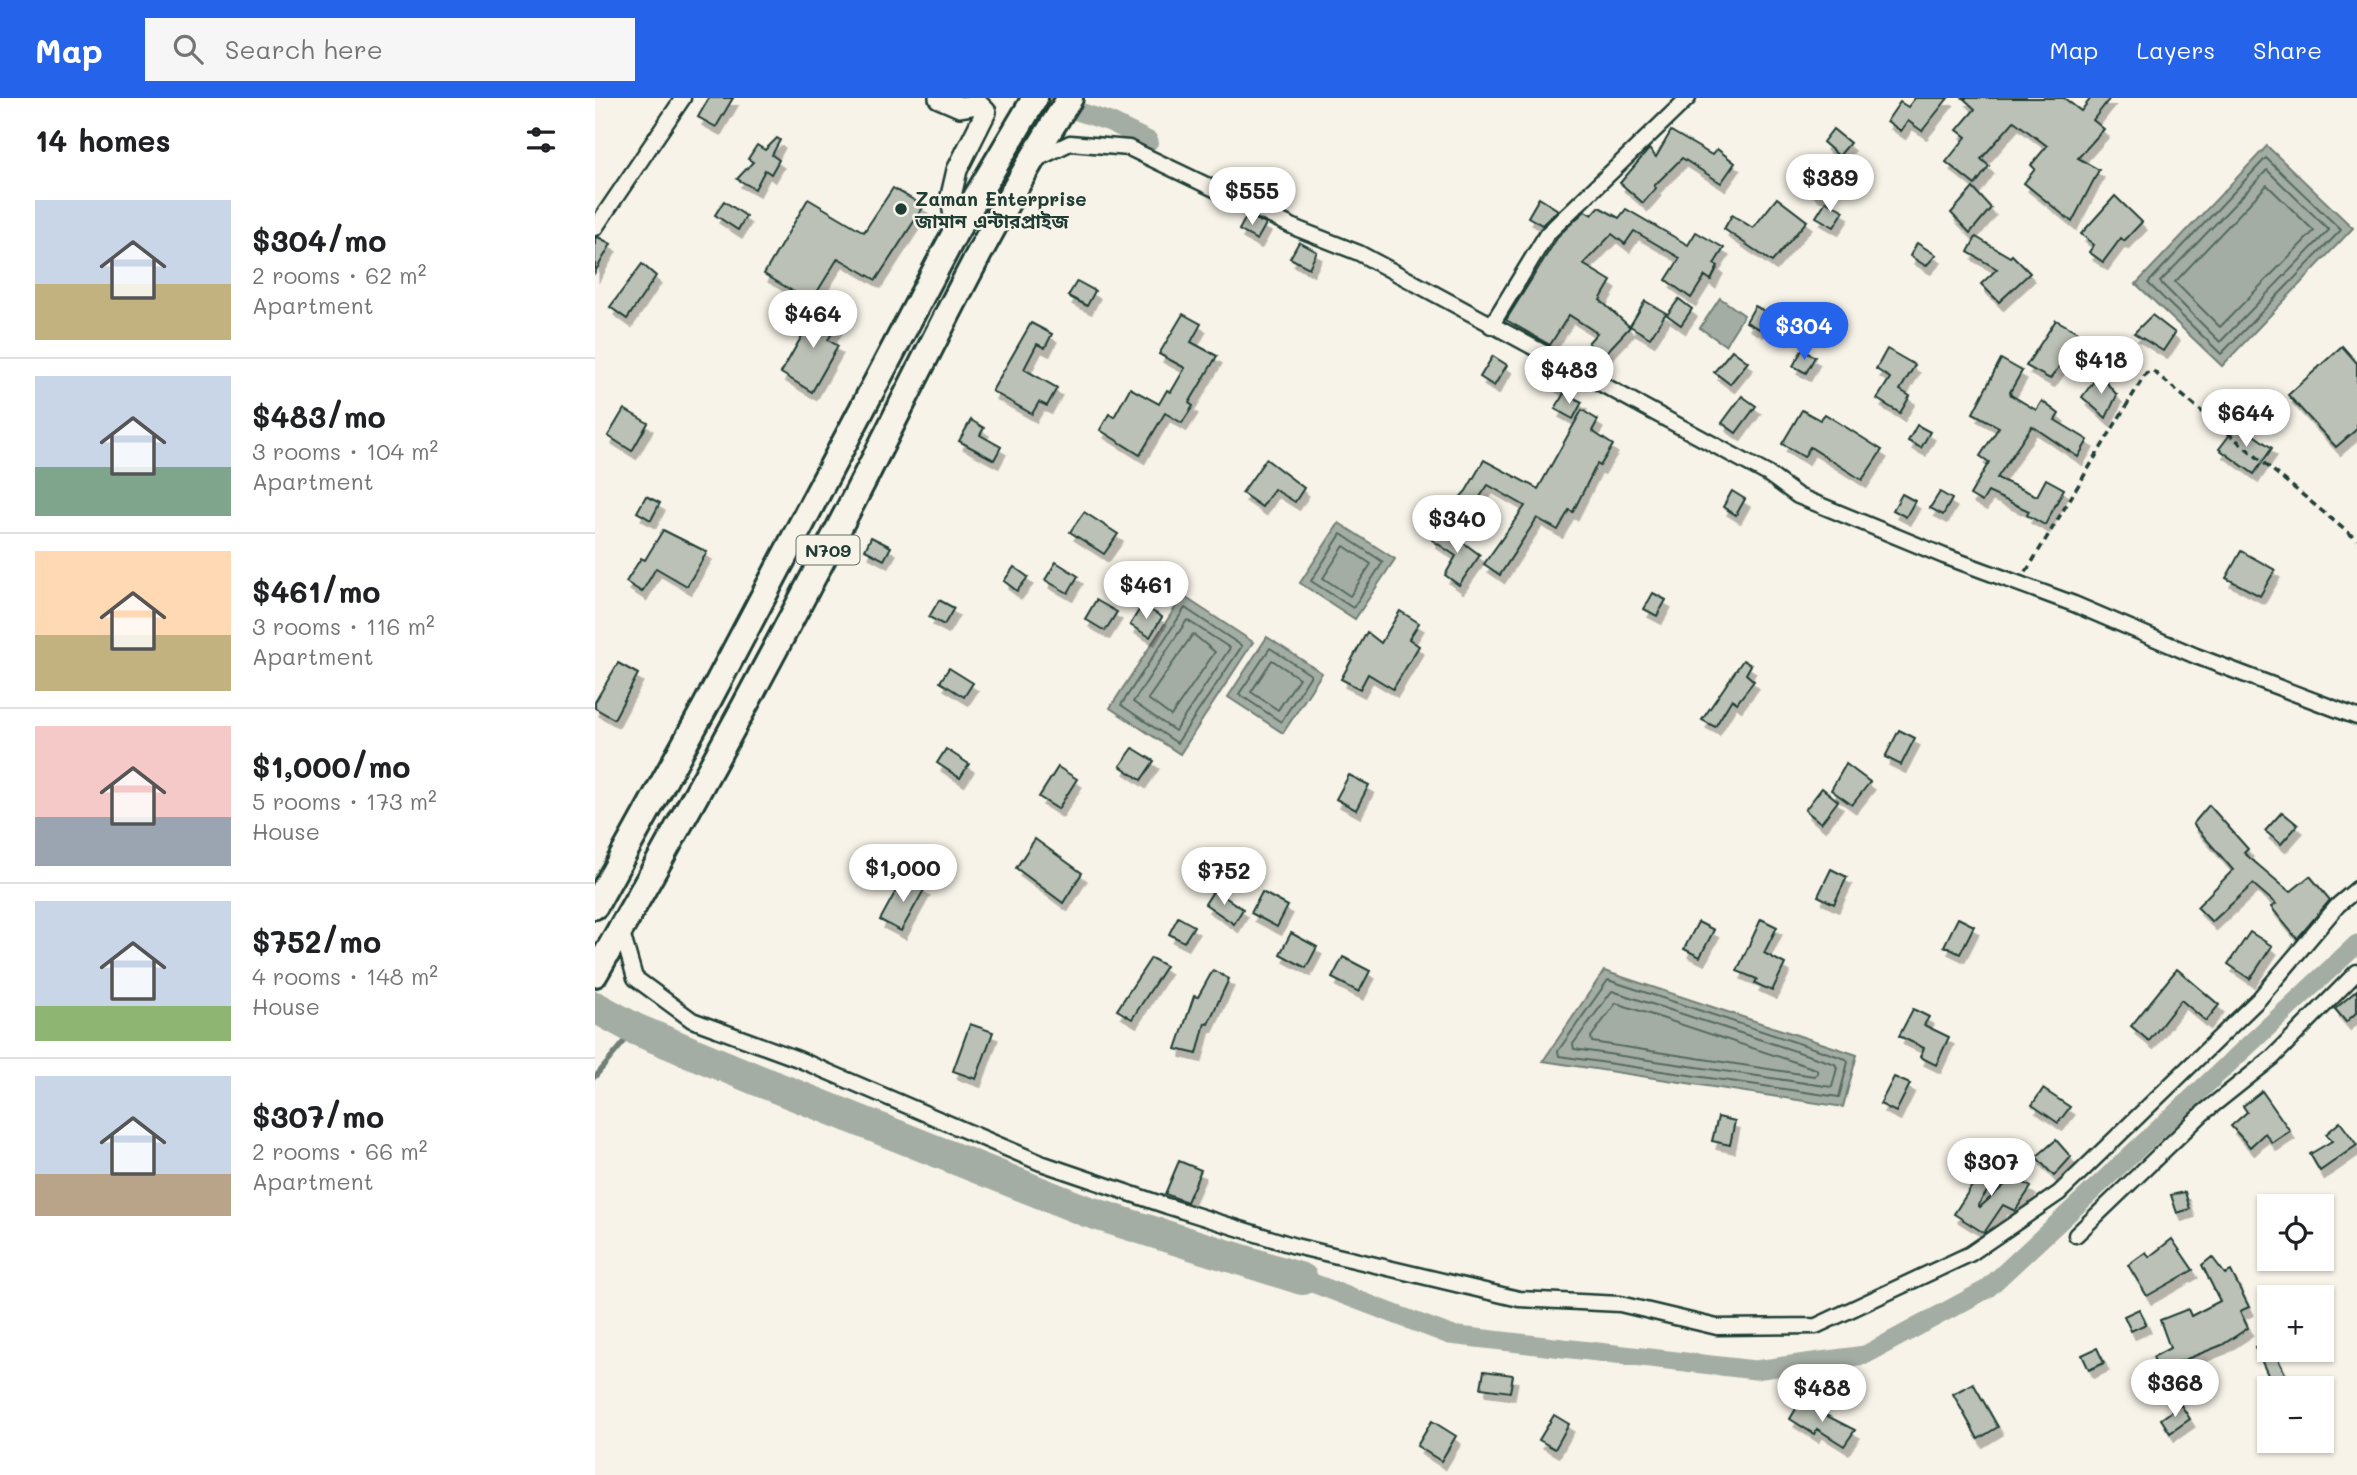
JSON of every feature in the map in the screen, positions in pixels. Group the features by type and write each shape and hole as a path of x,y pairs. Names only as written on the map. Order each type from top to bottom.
{"highway":[{"name":"N709","path":"595,906 712,695 956,231 1035,98"},
{"name":"N709","path":"595,974 801,602 957,294 1034,154 1070,98"}],"street":[{"path":"595,228 683,98"},
{"path":"939,98 960,107 978,104 986,112 957,170 951,196 956,231"},
{"path":"1491,326 1547,234 1688,98"},
{"path":"1034,154 1070,142 1129,148 1298,229 1360,253 1768,474 1798,496 2196,656 2357,717"},
{"path":"621,929 635,978 692,1020 872,1090 1041,1163 1167,1206 1295,1246 1519,1299 1620,1304 1717,1327 1816,1326 1970,1254 2059,1194 2259,999 2338,905 2357,890"},
{"path":"2076,1235 2203,1113 2273,1058 2357,972"}],"path":[{"path":"2019,583 2146,373 2153,371 2357,540"}],"water":[{"path":"2267,146 2353,228 2222,366 2136,284"},
{"path":"1720,298 1744,315 1725,345 1700,328"},
{"path":"1339,523 1395,559 1355,619 1300,583"},
{"path":"1183,596 1253,642 1180,754 1110,708"},
{"path":"1267,637 1322,673 1283,733 1228,697"},
{"path":"1604,971 1857,1055 1843,1107 1543,1061"}],"building":[{"path":"709,98 733,98 716,127 698,117"},
{"path":"1915,98 1948,98 1922,131 1908,121 1901,131 1887,121 1900,102 1908,107"},
{"path":"1963,98 2064,98 2081,111 2091,98 2110,98 2093,120 2104,129 2078,158 2099,170 2072,222 2024,183 2035,169 2031,165 2047,146 2014,121 1981,159 1989,166 1975,185 1946,162 1966,137 1957,130 1975,109"},
{"path":"1833,129 1850,143 1839,156 1823,142"},
{"path":"1671,131 1712,155 1717,149 1735,163 1721,183 1682,158 1654,186 1656,188 1643,203 1620,183 1649,149 1656,157"},
{"path":"777,138 780,140 772,155 779,160 771,174 765,170 755,189 737,179 753,162 748,159 757,145 765,150"},
{"path":"1826,158 1840,167 1822,193 1816,193 1793,176 1802,165 1814,174"},
{"path":"893,188 924,206 876,280 838,258 811,302 764,274 808,199 864,232"},
{"path":"1973,188 1991,208 1970,233 1951,213"},
{"path":"2115,196 2142,222 2124,241 2121,238 2103,262 2089,252 2094,245 2081,234"},
{"path":"1539,198 1558,210 1542,225 1528,217"},
{"path":"1777,198 1807,221 1772,262 1724,229 1732,215 1753,228"},
{"path":"724,201 746,216 738,230 715,215"},
{"path":"1826,201 1844,211 1834,227 1816,217"},
{"path":"1599,207 1619,218 1626,209 1688,245 1696,232 1724,248 1714,264 1718,266 1711,280 1705,276 1691,298 1666,280 1680,258 1634,231 1625,244 1612,234 1583,264 1611,281 1600,300 1630,327 1603,356 1588,343 1597,333 1569,315 1550,345 1506,320 1559,235 1585,211 1592,215"},
{"path":"1247,215 1266,224 1257,240 1239,230"},
{"path":"1976,237 2010,257 2012,255 2030,273 1999,302 1981,284 1997,269 1968,252"},
{"path":"595,238 611,244 595,272"},
{"path":"1299,242 1317,252 1309,268 1290,258"},
{"path":"1917,243 1936,255 1926,266 1910,256"},
{"path":"642,264 656,276 627,319 610,307"},
{"path":"1077,281 1095,291 1087,306 1068,296"},
{"path":"1679,299 1692,309 1681,325 1667,315"},
{"path":"1645,301 1666,313 1650,338 1630,326"},
{"path":"820,304 842,317 828,340 838,346 812,392 781,373"},
{"path":"1755,306 1768,313 1759,329 1746,322"},
{"path":"1780,313 1792,321 1783,336 1771,329"},
{"path":"1183,314 1201,324 1191,342 1217,356 1189,403 1193,406 1182,423 1165,413 1140,455 1100,430 1109,414 1114,417 1130,388 1159,404 1167,390 1171,392 1185,368 1159,354"},
{"path":"2152,315 2175,333 2163,351 2134,333"},
{"path":"2056,320 2083,335 2050,379 2026,366"},
{"path":"1031,323 1052,334 1045,348 1037,344 1024,369 1057,388 1047,406 1039,402 1032,414 992,391"},
{"path":"2342,346 2357,363 2357,429 2336,447 2288,395"},
{"path":"1887,349 1915,365 1900,390 1910,396 1900,413 1877,399 1890,378 1876,369"},
{"path":"1732,350 1748,362 1730,384 1714,372"},
{"path":"1802,350 1815,357 1806,373 1793,366"},
{"path":"1493,356 1507,365 1494,386 1480,377"},
{"path":"2001,359 2022,371 2010,392 2011,395 2036,410 2042,401 2059,414 2055,420 2088,440 2078,457 2032,426 1997,478 2037,496 2046,479 2064,489 2045,525 2027,515 2029,511 1988,492 1982,502 1970,495 1989,462 1980,456 1999,427 1973,413"},
{"path":"1545,365 1566,376 1559,388 1539,376"},
{"path":"2099,374 2117,395 2106,418 2082,397"},
{"path":"1564,393 1582,402 1573,419 1555,409"},
{"path":"1742,396 1756,406 1736,433 1722,423"},
{"path":"624,409 648,423 632,451 608,436"},
{"path":"1582,410 1598,420 1592,431 1613,445 1600,466 1597,464 1573,512 1569,510 1558,530 1537,518 1500,575 1484,564 1525,506 1488,485 1469,513 1455,503 1466,491 1484,460 1538,489"},
{"path":"1802,410 1820,420 1825,414 1882,450 1862,480 1810,447 1804,457 1782,444"},
{"path":"971,420 984,428 980,435 1001,447 994,460 959,441"},
{"path":"2238,424 2272,448 2254,474 2219,449"},
{"path":"1917,425 1930,432 1921,448 1908,441"},
{"path":"1266,459 1304,488 1295,502 1274,489 1262,507 1242,493"},
{"path":"1732,491 1745,499 1736,515 1723,507"},
{"path":"1940,492 1952,499 1943,515 1930,508"},
{"path":"1902,494 1915,501 1906,517 1893,510"},
{"path":"646,496 660,503 651,520 637,512"},
{"path":"1084,512 1118,534 1104,554 1070,532"},
{"path":"1441,526 1480,555 1459,585 1445,575 1456,556 1432,540"},
{"path":"663,530 707,552 687,586 656,568 642,592 626,582 641,558 645,560"},
{"path":"871,537 891,547 884,560 865,550"},
{"path":"2241,551 2275,570 2260,596 2226,578"},
{"path":"1056,562 1078,576 1068,593 1045,580"},
{"path":"1014,567 1028,577 1017,591 1004,581"},
{"path":"1653,593 1666,600 1657,616 1644,609"},
{"path":"939,600 954,608 944,625 929,617"},
{"path":"1096,600 1117,612 1105,631 1085,619"},
{"path":"1142,605 1162,617 1150,637 1130,625"},
{"path":"1400,611 1419,623 1409,639 1419,646 1393,689 1368,674 1360,689 1341,679 1367,632 1381,643"},
{"path":"1743,660 1751,665 1746,674 1754,681 1737,703 1732,699 1715,727 1702,720"},
{"path":"618,663 638,674 614,719 595,708 595,702"},
{"path":"949,668 973,683 964,697 940,682"},
{"path":"1899,730 1915,738 1901,765 1885,757"},
{"path":"1133,748 1154,761 1141,780 1120,766"},
{"path":"946,749 969,764 960,778 937,763"},
{"path":"1846,764 1870,782 1852,805 1831,790"},
{"path":"1058,767 1077,779 1058,809 1039,797"},
{"path":"1349,775 1369,785 1356,810 1336,799"},
{"path":"1822,788 1838,801 1821,823 1805,810"},
{"path":"2209,805 2248,849 2244,853 2290,892 2310,876 2330,900 2297,939 2271,907 2276,904 2253,884 2212,922 2197,907 2233,870 2193,824"},
{"path":"2282,812 2298,825 2281,844 2265,831"},
{"path":"1035,839 1082,873 1063,903 1016,868"},
{"path":"1831,869 1847,877 1834,904 1818,896"},
{"path":"904,876 925,888 901,931 880,920"},
{"path":"1214,890 1243,909 1234,924 1205,904"},
{"path":"1262,892 1288,906 1277,927 1251,913"},
{"path":"1178,917 1194,926 1184,942 1169,934"},
{"path":"1958,918 1974,926 1960,954 1944,946"},
{"path":"1761,919 1777,927 1764,953 1785,964 1772,991 1755,983 1757,979 1737,971"},
{"path":"1698,922 1714,930 1700,957 1684,949"},
{"path":"2250,932 2272,946 2250,979 2228,964"},
{"path":"1291,933 1317,947 1306,968 1280,954"},
{"path":"1343,957 1370,971 1359,992 1332,978"},
{"path":"1151,958 1166,966 1132,1019 1117,1010"},
{"path":"2177,969 2219,1005 2206,1021 2181,1000 2149,1041 2131,1026"},
{"path":"1213,970 1229,979 1208,1024 1205,1023 1197,1054 1176,1049 1194,996 1198,997"},
{"path":"2357,990 2357,1012 2346,1022 2335,1009"},
{"path":"1913,1009 1929,1017 1924,1025 1949,1037 1936,1065 1920,1057 1924,1048 1899,1036"},
{"path":"970,1024 993,1032 976,1079 953,1071"},
{"path":"1894,1077 1910,1084 1896,1112 1880,1104"},
{"path":"2043,1089 2070,1107 2058,1123 2032,1105"},
{"path":"2262,1091 2290,1131 2272,1143 2265,1133 2250,1147 2231,1126 2247,1112 2243,1106"},
{"path":"1718,1117 1735,1121 1730,1145 1712,1141"},
{"path":"2340,1122 2357,1145 2320,1171 2310,1154 2332,1141 2326,1134"},
{"path":"2056,1140 2071,1157 2054,1176 2036,1157"},
{"path":"1179,1161 1201,1170 1187,1202 1165,1194"},
{"path":"1988,1161 2002,1169 1978,1205 1980,1207 2019,1172 2023,1175 2019,1180 2031,1187 2015,1211 2003,1205 1984,1233 1954,1214"},
{"path":"2185,1192 2190,1209 2177,1213 2171,1195"},
{"path":"2172,1239 2193,1270 2147,1296 2128,1265 2146,1252 2149,1257"},
{"path":"2212,1257 2225,1274 2231,1271 2249,1307 2240,1311 2248,1328 2222,1345 2159,1370 2153,1357 2170,1348 2160,1320 2188,1309 2191,1316 2220,1301 2202,1265"},
{"path":"2139,1309 2146,1324 2131,1331 2124,1316"},
{"path":"2097,1348 2104,1363 2089,1370 2082,1355"},
{"path":"2262,1362 2279,1362 2286,1376 2268,1376"},
{"path":"1484,1371 1513,1375 1510,1392 1481,1388"},
{"path":"1973,1383 1998,1427 1978,1439 1953,1394"},
{"path":"1800,1402 1855,1430 1844,1446 1817,1429 1814,1434 1790,1419"},
{"path":"2181,1405 2190,1419 2170,1433 2161,1419"},
{"path":"1554,1415 1569,1424 1555,1449 1539,1440"},
{"path":"1432,1421 1456,1436 1441,1461 1417,1446"}],"waterway":[{"path":"1038,98 1110,122 1149,141"},
{"path":"1302,1279 1450,1335 1755,1370 1865,1355 1987,1289 2357,944"},
{"path":"595,1007 635,1029 755,1079 1086,1211 1302,1279"},
{"path":"595,1077 635,1029"}],"place":[{"name":"Zaman Enterprise জামান এন্টারপ্রাইজ","path":"901,209"}]}
